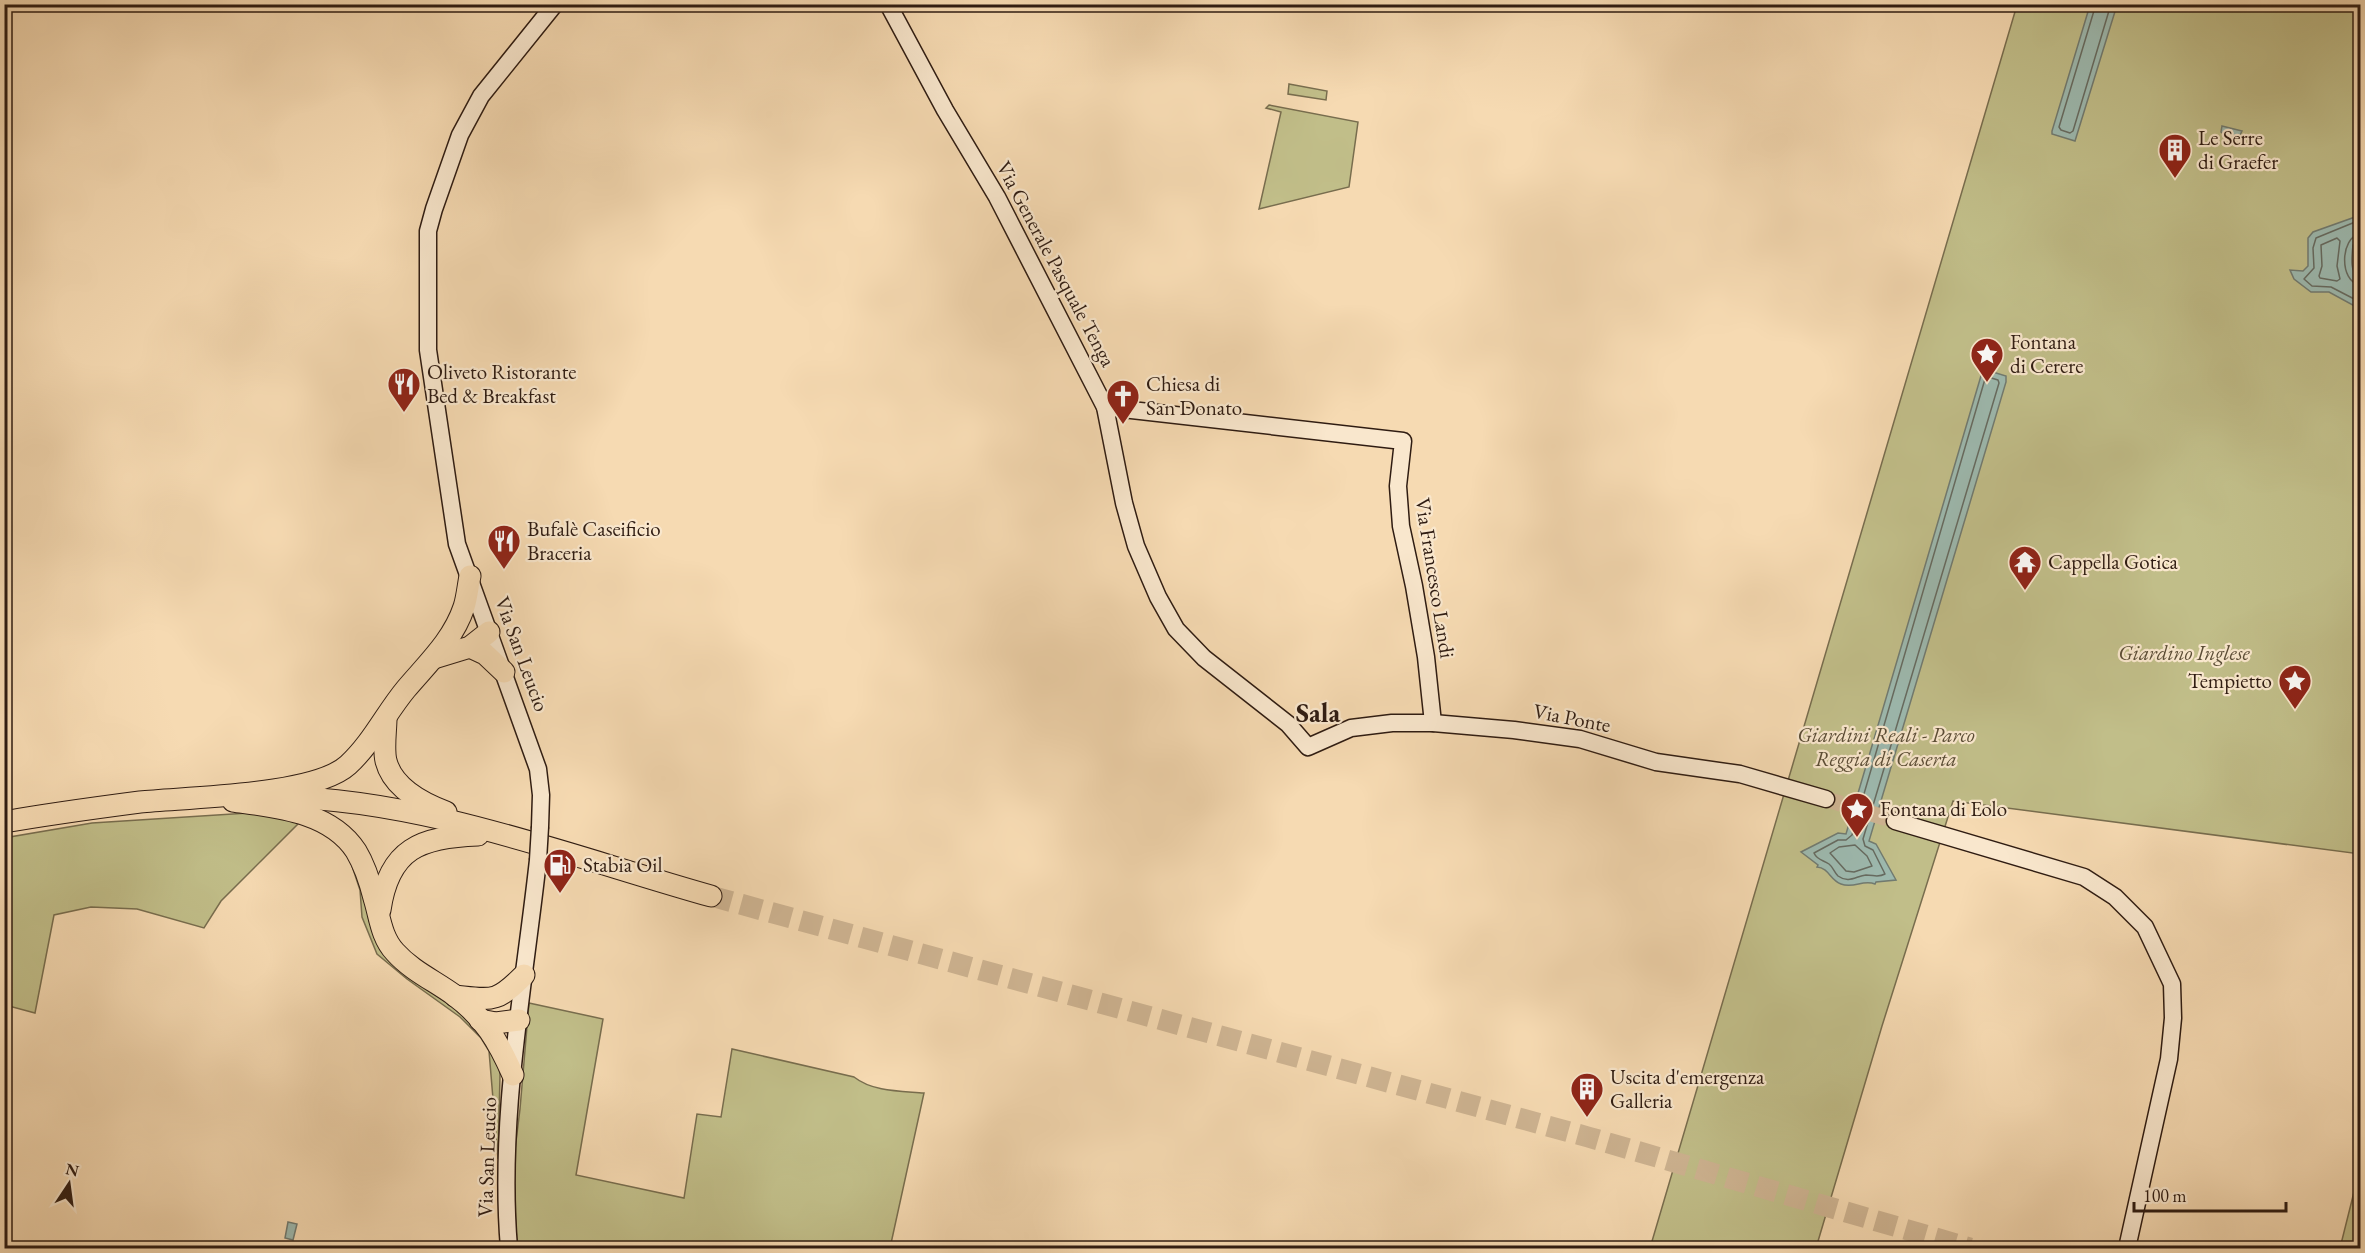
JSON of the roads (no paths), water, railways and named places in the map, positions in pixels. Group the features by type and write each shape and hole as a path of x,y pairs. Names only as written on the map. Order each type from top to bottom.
{"highway":[{"path":"4,822 86,809 293,787 323,779 348,765 386,718 396,701 434,658 453,630 464,607 470,576"},
{"path":"453,630 471,627 489,632"},
{"path":"434,658 470,646 489,632"},
{"path":"470,646 484,654 504,672"},
{"path":"386,718 386,761 395,780 409,794 432,807 502,834"},
{"path":"202,797 290,797 343,802 438,818 502,834 711,896"},
{"path":"202,797 289,809 315,819 338,833 355,849 365,868 384,936 395,952 412,968 455,996 480,1020 498,1042 513,1075"},
{"path":"379,915 383,888 392,869 410,849 433,839 502,834"},
{"path":"492,1000 507,992 524,975"},
{"path":"455,996 492,1000 504,1006 519,1020"},
{"path":"480,1020 496,1023 519,1020"}],"street":[{"name":"Via San Leucio","path":"509,1248 505,1208 513,1075 538,860 541,795 538,769 458,544 428,350 428,231 460,135 481,96 555,4"},
{"name":"Via Generale Pasquale Tenga","path":"888,4 945,110 997,197 1105,407 1124,503 1136,546 1158,597 1176,629 1204,658 1288,724 1308,747"},
{"name":"Via Francesco Landi","path":"1105,407 1403,441 1398,486 1401,526 1422,636 1433,723"},
{"name":"Via Ponte","path":"1308,747 1351,729 1392,723 1433,723 1580,738 1656,762 1740,774 1826,800"},
{"path":"1895,821 2084,877 2115,897 2145,927 2172,984 2173,1018 2169,1059 2127,1248"}],"water":[{"path":"2090,5 2117,5 2075,141 2052,134 2052,131"},
{"path":"2222,126 2242,131 2239,137 2229,139 2221,132"},
{"path":"2360,213 2360,238 2353,245 2352,261 2354,273 2360,282 2360,309 2329,292 2311,292 2294,279 2290,270 2303,271 2308,266 2308,238 2313,232 2355,217"},
{"path":"1983,369 2006,376 2006,382 1869,841 1876,844 1896,880 1875,884 1841,884 1801,852 1838,833 1846,834"},
{"path":"288,1222 297,1224 293,1240 285,1238"}],"tunnel":[{"path":"1826,799 1895,821"},
{"path":"711,896 1588,1137 1970,1248"}],"place":[{"name":"Le Serre di Graefer","path":"2175,179"},
{"name":"Fontana di Cerere","path":"1987,383"},
{"name":"Oliveto Ristorante Bed & Breakfast","path":"404,413"},
{"name":"Chiesa di San Donato","path":"1123,425"},
{"name":"Bufalè Caseificio Braceria","path":"504,570"},
{"name":"Cappella Gotica","path":"2025,591"},
{"name":"Tempietto","path":"2295,710"},
{"name":"Fontana di Eolo","path":"1857,838"},
{"name":"Stabia Oil","path":"560,894"},
{"name":"Uscita d'emergenza Galleria","path":"1587,1118"}],"district":[{"name":"Sala","path":"1318,713"}],"park label":[{"name":"Giardino Inglese","path":"2184,653"},
{"name":"Giardini Reali - Parco Reggia di Caserta","path":"1886,747"}]}
